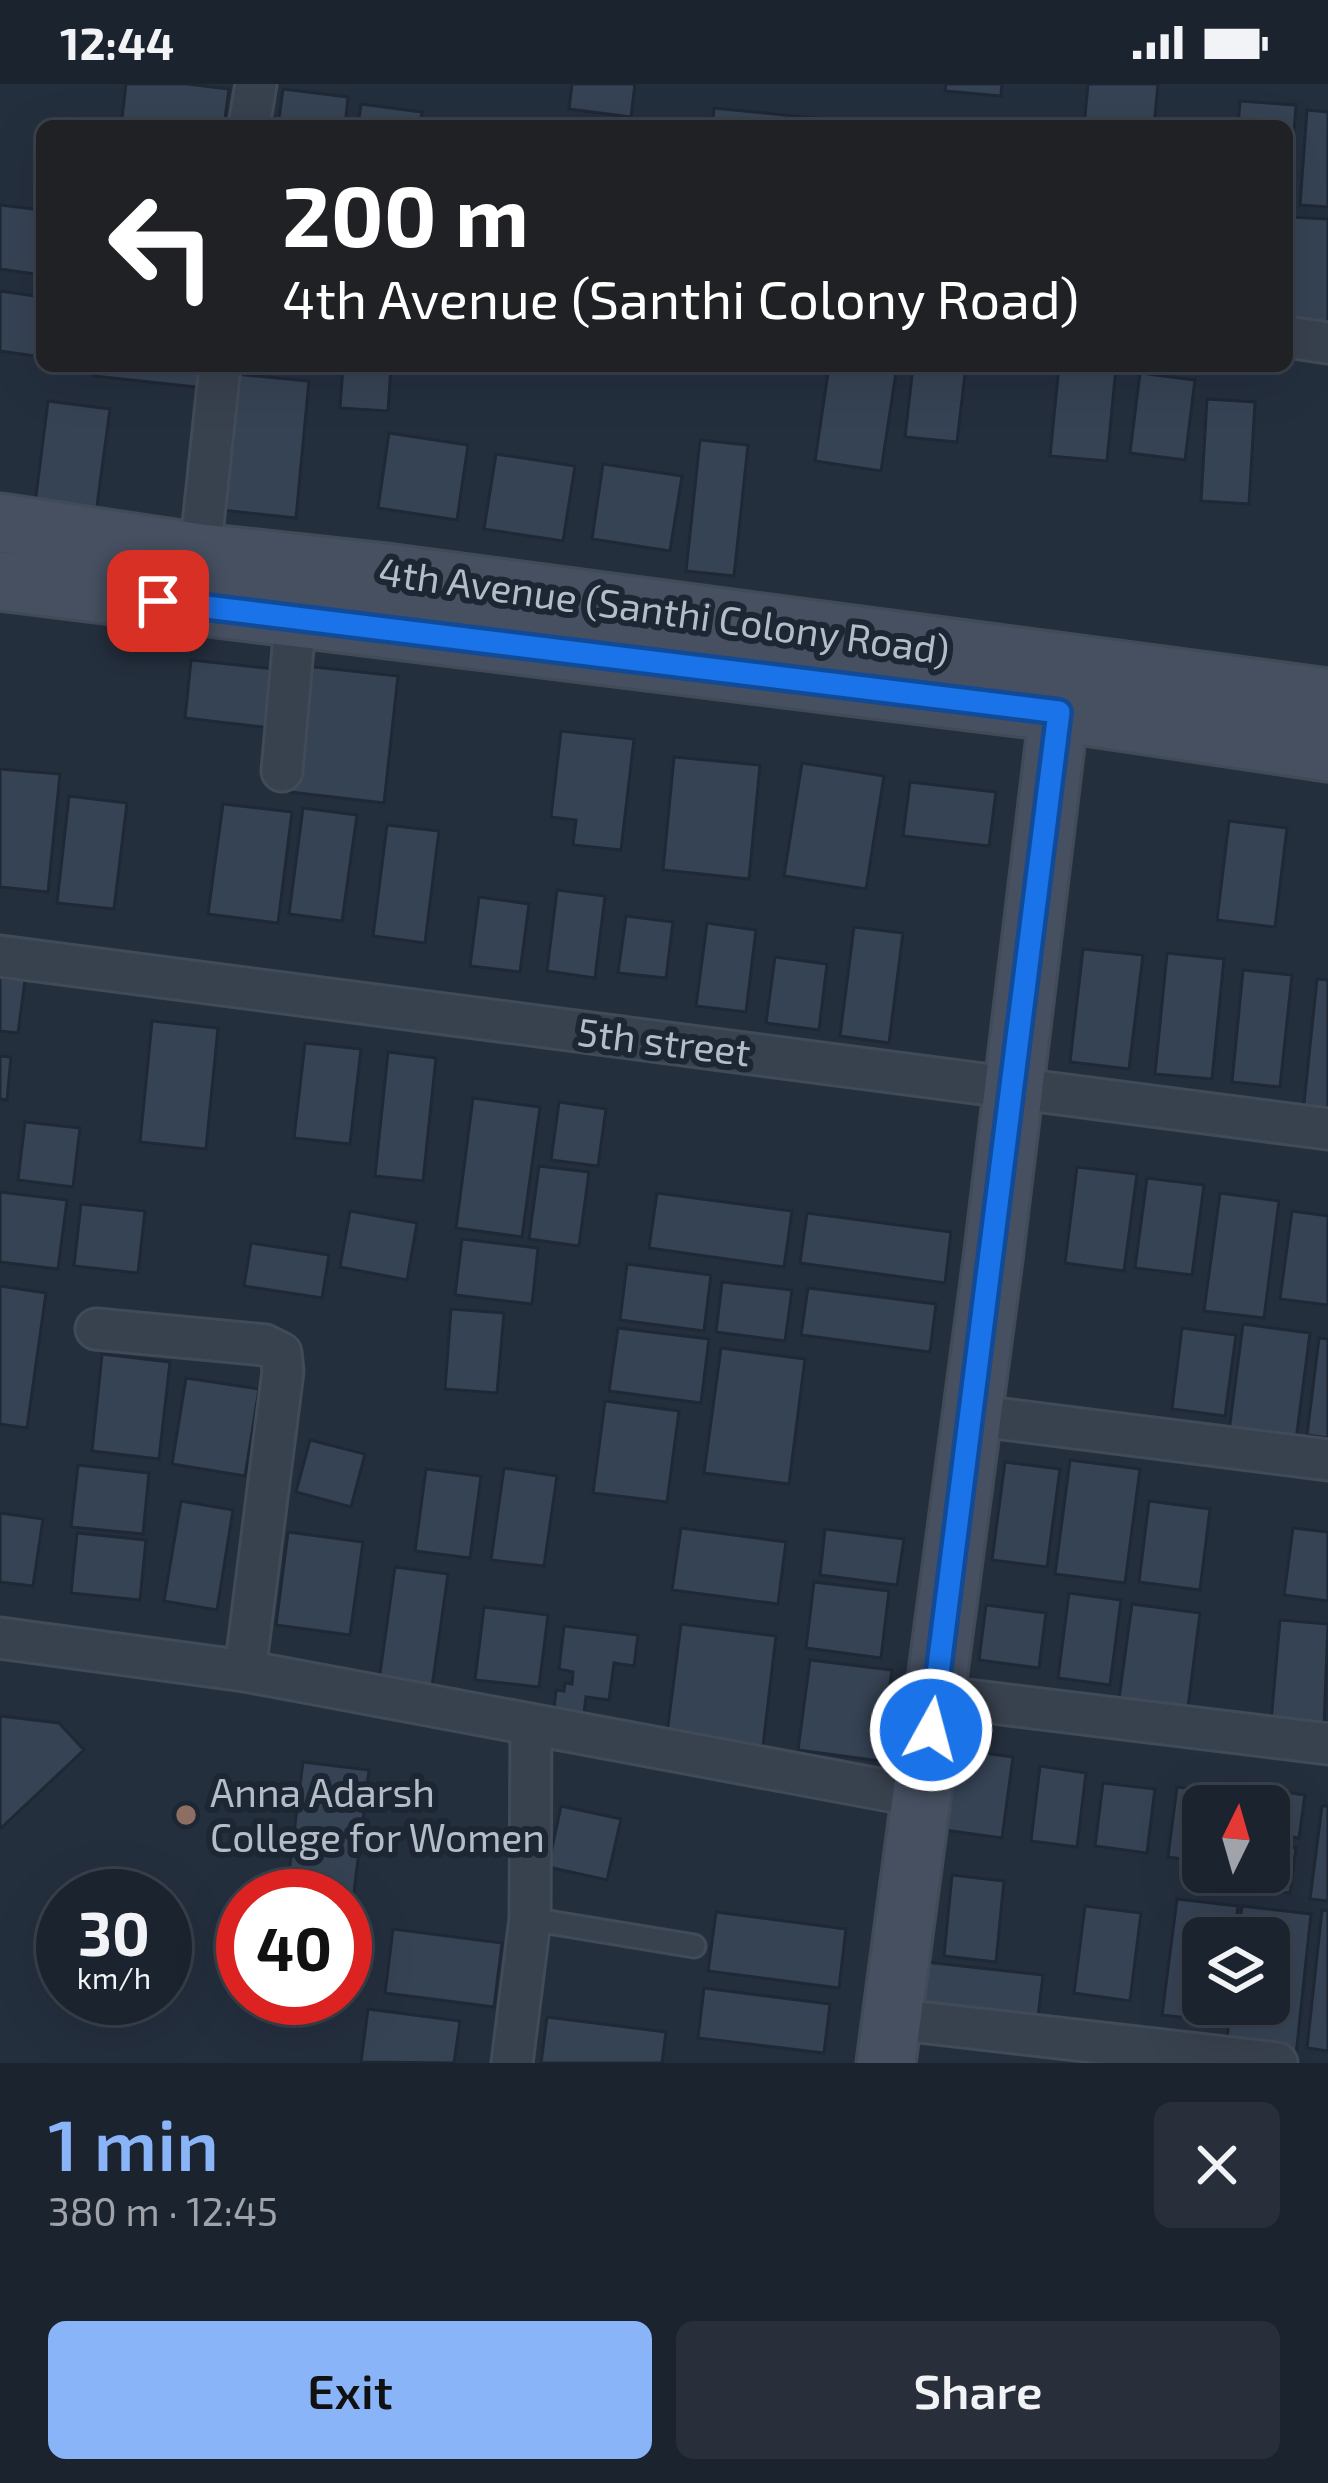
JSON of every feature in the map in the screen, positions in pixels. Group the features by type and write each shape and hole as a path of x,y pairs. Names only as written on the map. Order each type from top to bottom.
{"street":[{"path":"250,120 256,84"},
{"path":"1293,338 1328,343"},
{"path":"200,553 219,372"},
{"name":"4th Avenue (Santhi Colony Road)","path":"0,523 200,553 378,572 1328,698"},
{"name":"4th Avenue (Santhi Colony Road)","path":"0,581 1059,712 1328,752"},
{"path":"282,771 296,615"},
{"path":"1059,712 890,2041 1277,2063"},
{"name":"5th street","path":"0,956 1328,1129"},
{"path":"96,1329 266,1345 281,1353 283,1371 244,1671"},
{"path":"972,1415 1328,1460"},
{"path":"0,1638 244,1671 922,1797"},
{"path":"935,1696 1328,1744"},
{"path":"512,2063 530,1918 531,1727"}],"lane":[{"path":"530,1918 694,1946"}],"building":[{"path":"126,84 229,89 225,120 122,120"},
{"path":"572,84 635,84 631,117 569,109"},
{"path":"946,84 1002,84 1001,96 945,91"},
{"path":"1088,84 1158,84 1155,120 1085,120"},
{"path":"283,89 348,97 346,120 279,120"},
{"path":"1240,101 1296,105 1293,147 1293,120 1238,120"},
{"path":"361,104 422,112 421,120 359,120"},
{"path":"714,108 833,120 713,120"},
{"path":"1307,110 1328,112 1328,207 1300,205"},
{"path":"0,205 36,209 36,274 0,269"},
{"path":"1293,217 1328,219 1328,327 1293,324"},
{"path":"0,291 36,296 36,356 0,351"},
{"path":"94,372 206,372 205,388 94,376"},
{"path":"343,372 391,372 388,411 340,408"},
{"path":"828,372 896,372 881,471 815,461"},
{"path":"912,372 965,372 957,442 905,437"},
{"path":"1058,372 1116,372 1107,461 1050,456"},
{"path":"1140,373 1195,380 1185,460 1130,453"},
{"path":"235,374 309,381 296,518 221,510"},
{"path":"1207,399 1255,402 1249,504 1201,501"},
{"path":"48,401 110,409 96,513 35,504"},
{"path":"389,433 468,445 457,520 378,508"},
{"path":"700,440 748,445 734,576 686,571"},
{"path":"496,454 575,466 563,541 484,529"},
{"path":"603,464 682,476 670,551 592,539"},
{"path":"191,660 285,670 279,729 185,718"},
{"path":"305,666 398,676 384,803 290,792"},
{"path":"561,731 634,739 621,850 573,845 576,820 551,817"},
{"path":"674,757 760,765 749,879 663,870"},
{"path":"802,763 884,776 866,889 784,876"},
{"path":"0,769 60,774 48,892 0,887"},
{"path":"910,782 996,792 989,846 903,836"},
{"path":"69,796 127,803 114,909 57,903"},
{"path":"223,804 292,812 278,923 208,914"},
{"path":"303,808 357,815 342,921 289,914"},
{"path":"1229,821 1287,828 1275,927 1217,920"},
{"path":"387,825 439,831 425,943 373,936"},
{"path":"557,890 605,896 595,978 547,971"},
{"path":"479,897 529,904 520,972 470,966"},
{"path":"626,916 673,922 666,978 618,973"},
{"path":"707,923 756,930 746,1012 696,1006"},
{"path":"854,927 903,933 889,1043 840,1036"},
{"path":"1083,949 1143,955 1129,1069 1070,1062"},
{"path":"1167,953 1224,959 1212,1079 1155,1074"},
{"path":"775,957 827,964 819,1030 766,1023"},
{"path":"1243,970 1292,975 1280,1087 1232,1082"},
{"path":"0,977 25,980 18,1033 0,1031"},
{"path":"1317,979 1328,980 1328,1115 1303,1113"},
{"path":"152,1021 218,1028 206,1149 140,1142"},
{"path":"305,1043 361,1049 350,1144 294,1138"},
{"path":"388,1052 436,1058 423,1181 375,1176"},
{"path":"0,1056 11,1057 7,1100 0,1099"},
{"path":"473,1098 540,1107 522,1237 456,1228"},
{"path":"559,1102 606,1109 598,1166 551,1160"},
{"path":"25,1122 80,1128 73,1187 18,1180"},
{"path":"539,1166 589,1172 579,1246 529,1239"},
{"path":"1077,1167 1137,1174 1124,1271 1065,1263"},
{"path":"1147,1178 1204,1185 1192,1275 1135,1268"},
{"path":"0,1192 67,1200 58,1269 0,1262"},
{"path":"657,1193 792,1211 784,1267 649,1248"},
{"path":"1220,1193 1279,1201 1264,1318 1204,1311"},
{"path":"81,1204 145,1211 138,1273 74,1266"},
{"path":"350,1211 417,1223 407,1280 340,1267"},
{"path":"1292,1211 1328,1216 1328,1305 1280,1299"},
{"path":"807,1213 951,1232 945,1283 800,1263"},
{"path":"462,1239 538,1248 532,1304 455,1295"},
{"path":"251,1243 329,1255 322,1298 244,1286"},
{"path":"627,1264 711,1275 704,1331 620,1320"},
{"path":"722,1282 792,1290 785,1341 716,1332"},
{"path":"0,1286 46,1293 27,1428 0,1424"},
{"path":"808,1288 936,1304 930,1352 801,1335"},
{"path":"451,1309 504,1313 497,1393 445,1389"},
{"path":"1243,1324 1310,1333 1296,1440 1229,1431"},
{"path":"618,1328 709,1339 701,1403 609,1391"},
{"path":"1182,1328 1236,1335 1225,1416 1172,1409"},
{"path":"1319,1338 1328,1339 1328,1438 1307,1435"},
{"path":"721,1348 805,1359 789,1484 704,1473"},
{"path":"102,1354 170,1362 159,1459 92,1451"},
{"path":"186,1378 259,1389 245,1476 172,1464"},
{"path":"605,1401 679,1411 667,1502 593,1493"},
{"path":"310,1440 365,1454 351,1507 296,1492"},
{"path":"1070,1460 1140,1469 1125,1583 1055,1574"},
{"path":"1005,1462 1060,1469 1047,1567 992,1560"},
{"path":"78,1465 149,1473 143,1534 71,1527"},
{"path":"504,1468 557,1476 544,1566 491,1560"},
{"path":"426,1469 481,1476 470,1558 415,1551"},
{"path":"181,1501 233,1510 217,1610 164,1601"},
{"path":"1149,1501 1210,1509 1200,1590 1139,1582"},
{"path":"0,1513 43,1519 33,1586 0,1582"},
{"path":"681,1528 786,1542 778,1604 672,1590"},
{"path":"1293,1528 1328,1532 1328,1601 1284,1595"},
{"path":"825,1529 904,1539 897,1585 820,1575"},
{"path":"288,1532 363,1542 350,1635 276,1625"},
{"path":"77,1533 146,1540 140,1600 71,1593"},
{"path":"395,1567 448,1574 432,1687 379,1680"},
{"path":"814,1582 889,1591 881,1658 806,1648"},
{"path":"1069,1593 1121,1600 1110,1685 1058,1678"},
{"path":"1132,1604 1200,1613 1187,1715 1118,1706"},
{"path":"986,1605 1046,1613 1039,1668 979,1660"},
{"path":"484,1607 548,1615 539,1687 475,1680"},
{"path":"1280,1620 1328,1624 1324,1727 1271,1722"},
{"path":"681,1624 776,1636 763,1746 667,1734"},
{"path":"564,1626 638,1635 634,1666 614,1663 609,1700 586,1697 583,1721 553,1717 556,1690 564,1691 565,1683 572,1684 573,1672 559,1669"},
{"path":"810,1660 892,1670 880,1761 798,1750"},
{"path":"0,1716 59,1723 84,1750 0,1829"},
{"path":"955,1749 1013,1757 1002,1838 944,1830"},
{"path":"303,1762 369,1770 357,1869 289,1869"},
{"path":"1040,1766 1086,1773 1077,1847 1031,1841"},
{"path":"1103,1783 1155,1789 1147,1853 1095,1846"},
{"path":"1177,1787 1182,1788 1182,1859 1168,1857"},
{"path":"1290,1793 1305,1795 1299,1838 1290,1837"},
{"path":"561,1806 621,1819 607,1880 548,1867"},
{"path":"1322,1806 1328,1806 1328,1901 1310,1899"},
{"path":"1290,1847 1296,1848 1290,1893"},
{"path":"952,1875 1004,1881 996,1962 944,1956"},
{"path":"1177,1899 1238,1906 1237,1917 1182,1917 1182,2017 1162,2015"},
{"path":"1085,1906 1141,1913 1130,2001 1074,1993"},
{"path":"1242,1906 1311,1914 1296,2055 1226,2047 1229,2025 1290,2025 1290,1917 1241,1917"},
{"path":"1322,1910 1328,1911 1328,2051 1307,2048"},
{"path":"716,1912 846,1929 839,1988 708,1971"},
{"path":"393,1929 502,1943 494,2007 385,1993"},
{"path":"926,1962 1043,1975 1038,2017 921,2004"},
{"path":"704,1988 830,2004 824,2053 698,2038"},
{"path":"372,2010 460,2021 454,2063 361,2062"},
{"path":"547,2017 666,2032 662,2063 541,2063"}],"place":[{"name":"Anna Adarsh College for Women","path":"186,1815"}],"route":[{"path":"158,601 1059,712 931,1730"}]}
